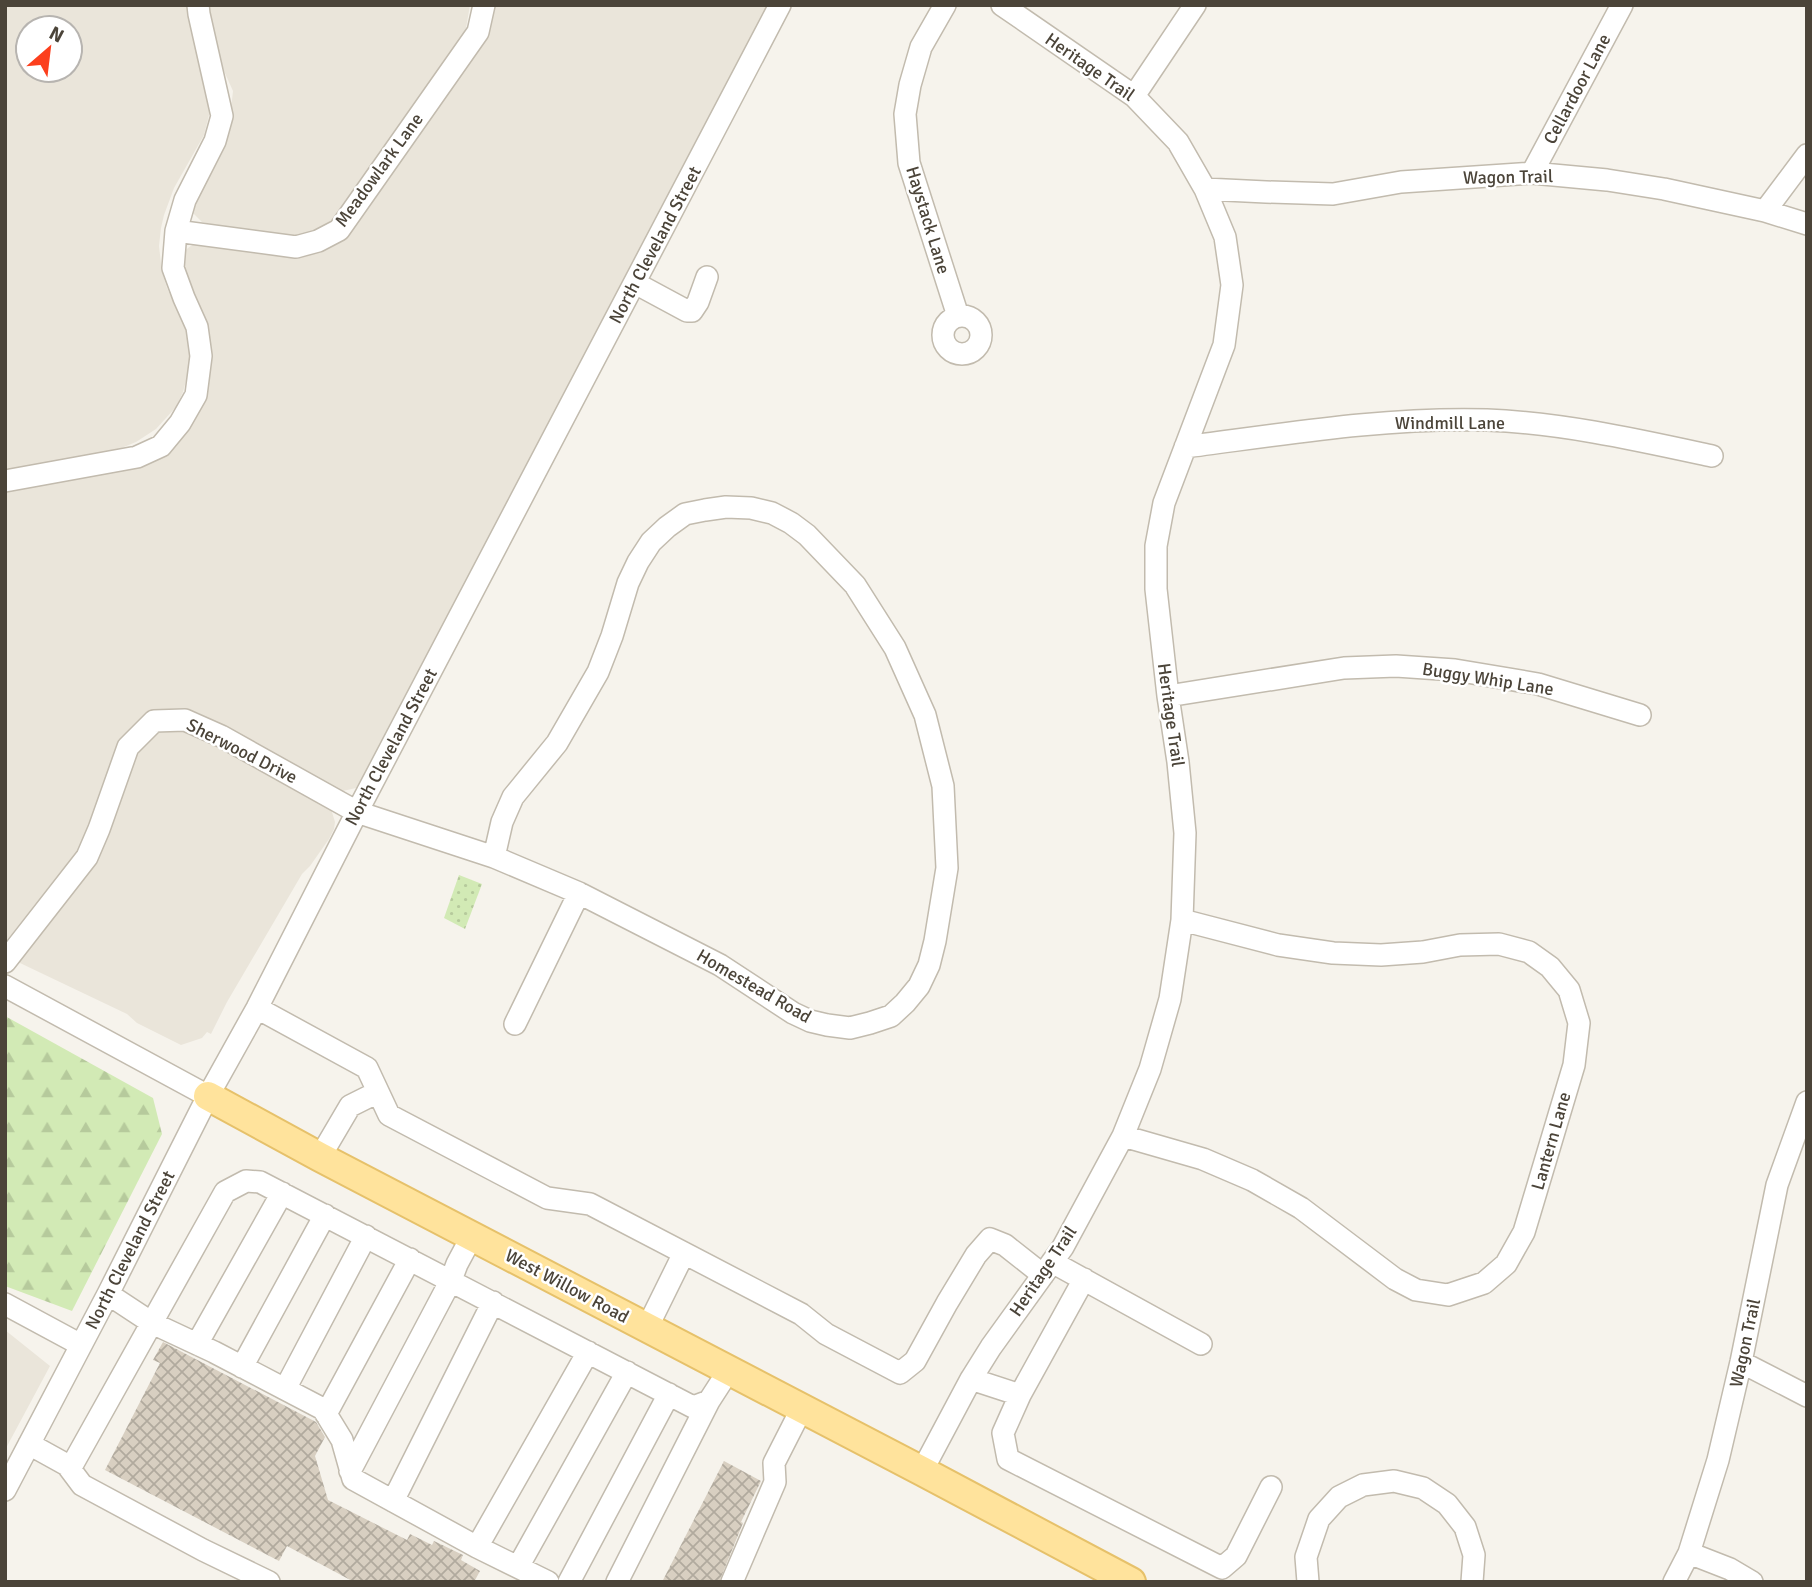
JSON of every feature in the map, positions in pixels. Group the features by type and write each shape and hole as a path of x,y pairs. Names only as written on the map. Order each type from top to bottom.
{"main road":[{"name":"West Willow Road","path":"208,1096 1132,1582"}],"street":[{"path":"5,481 137,457 161,446 180,423 196,395 201,356 197,327 173,268 176,231 185,200 215,141 222,116 198,5"},
{"name":"Meadowlark Lane","path":"176,231 296,247 318,241 338,230 478,32 484,5"},
{"name":"North Cleveland Street","path":"5,1490 208,1096 257,1008 780,5"},
{"name":"Haystack Lane","path":"945,5 921,47 905,114 909,163 958,316"},
{"name":"Heritage Trail","path":"922,1471 991,1347 1063,1247 1123,1136 1150,1069 1170,999 1182,920 1185,833 1156,589 1156,546 1164,503 1224,345 1232,285 1225,237 1205,189 1178,142 1135,96 1002,5"},
{"path":"1135,96 1195,5"},
{"name":"Cellardoor Lane","path":"1532,173 1622,5"},
{"path":"1765,211 1807,155"},
{"name":"Wagon Trail","path":"1205,189 1333,194 1401,181 1532,173 1664,188 1765,211 1807,224"},
{"path":"635,283 687,311 692,311 707,277"},
{"name":"Windmill Lane","path":"1185,447 1417,420 1488,420 1622,437 1712,456"},
{"name":"Homestead Road","path":"357,812 494,857 579,892 720,965 793,1013 810,1021 850,1028 891,1016 919,986 929,965 947,868 943,786 925,715 895,648 855,585 807,535 791,523 772,513 751,508 726,507 685,514 651,542 628,583 598,673 557,743 508,805 494,857"},
{"name":"Buggy Whip Lane","path":"1168,696 1344,668 1396,666 1455,670 1538,684 1640,715"},
{"name":"Sherwood Drive","path":"5,962 88,857 128,747 154,721 185,720 221,736 357,812"},
{"path":"515,1024 579,892"},
{"name":"Lantern Lane","path":"1123,1136 1203,1159 1252,1180 1301,1208 1395,1279 1416,1290 1448,1295 1484,1283 1506,1264 1524,1232 1574,1065 1579,1023 1570,990 1550,967 1529,952 1499,944 1460,945 1423,952 1381,955 1333,953 1278,945 1182,920"},
{"name":"West Willow Road","path":"5,986 208,1096"},
{"path":"257,1008 368,1068 388,1115 547,1198 590,1204 801,1314 826,1334 900,1373 915,1361 976,1255 990,1239 1047,1268 1084,1279 1201,1344"},
{"path":"320,1157 350,1106 378,1092"},
{"name":"Wagon Trail","path":"1674,1582 1689,1553 1718,1460 1777,1185 1807,1102"},
{"path":"70,1469 225,1192 246,1181 260,1182 282,1193 693,1407 709,1401"},
{"path":"197,1344 282,1193"},
{"path":"242,1367 325,1215"},
{"path":"285,1389 366,1236"},
{"path":"351,1471 452,1280 472,1236"},
{"path":"647,1328 684,1253"},
{"path":"326,1414 410,1259"},
{"path":"1084,1279 1020,1395 1003,1433 1008,1459 1222,1568 1236,1556 1271,1487"},
{"path":"108,1294 152,1322 323,1409 342,1440 353,1479 477,1548 548,1582"},
{"path":"393,1501 493,1302"},
{"path":"5,1304 81,1345"},
{"path":"477,1548 589,1352"},
{"path":"1741,1362 1807,1396"},
{"path":"617,1582 709,1401 729,1370"},
{"path":"519,1567 627,1372"},
{"path":"971,1379 1020,1395"},
{"path":"569,1582 669,1394"},
{"path":"732,1582 775,1482 774,1462 802,1408"},
{"path":"29,1444 67,1465 82,1485 269,1582"},
{"path":"1308,1582 1306,1557 1319,1519 1339,1497 1363,1485 1394,1481 1423,1488 1447,1504 1465,1527 1474,1555 1472,1582"},
{"path":"1689,1553 1730,1569 1752,1582"}],"shaded area":[{"path":"5,5 187,5 210,111 204,135 174,188 164,215 159,246 167,288 186,329 190,362 183,392 176,407 156,429 119,449 5,470"},
{"path":"207,5 470,5 466,28 460,39 343,208 332,221 317,230 291,237 202,222 191,211 228,127 233,91 224,71"},
{"path":"491,5 770,5 361,785 338,792 330,789 196,712 181,709 150,715 137,722 120,743 77,858 5,944 5,492 138,464 207,382 210,372 209,356 182,266 184,252 195,243 291,258 341,240 369,206 469,64 486,35"},
{"path":"176,728 197,733 331,809 335,822 329,839 302,874 211,1034 207,1032 202,1038 181,1045 137,1023 127,1014 20,963 20,958 94,864 135,756 149,737 166,729"},
{"path":"5,1330 50,1366 5,1450"}],"green space":[{"path":"459,875 482,884 465,929 444,918"},
{"path":"5,1016 153,1098 162,1134 72,1311 5,1286"}],"building":[{"path":"163,1342 316,1422 325,1437 315,1456 328,1500 407,1540 410,1534 432,1545 434,1541 463,1555 461,1560 480,1571 474,1582 354,1582 287,1546 279,1561 105,1470 160,1363 153,1360"},
{"path":"724,1461 761,1481 741,1522 743,1523 719,1582 662,1582"}]}
